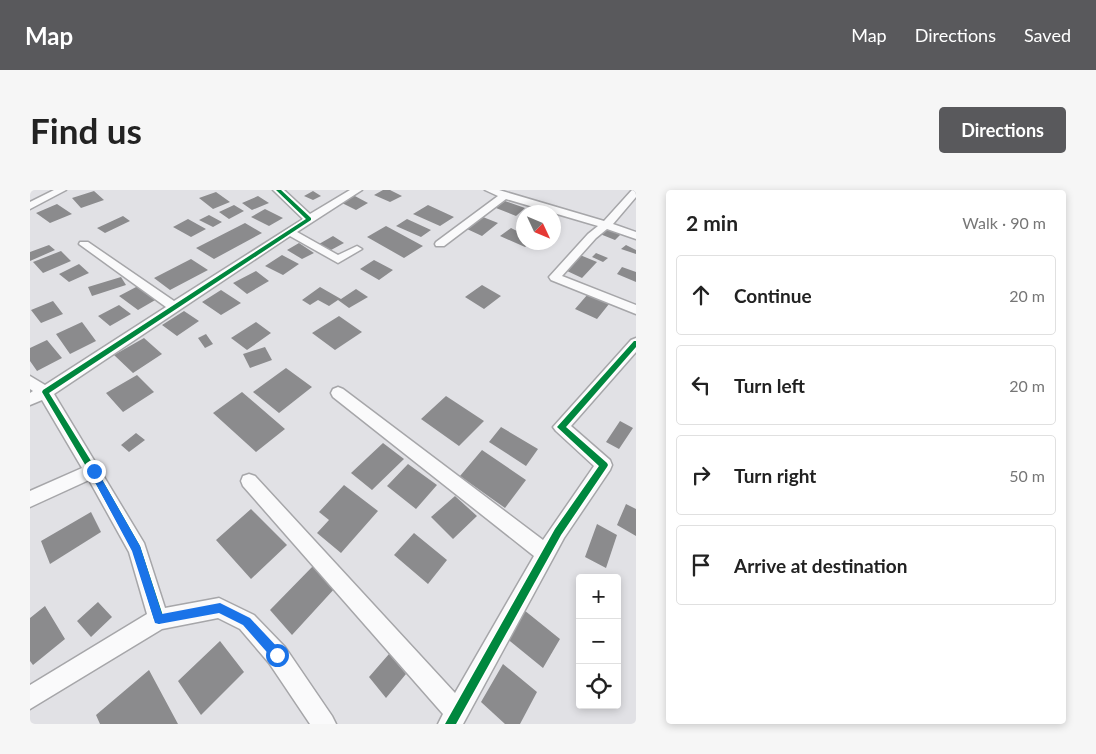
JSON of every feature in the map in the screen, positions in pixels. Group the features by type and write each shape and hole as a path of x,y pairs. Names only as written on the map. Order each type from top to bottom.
{"street":[{"path":"30,206 61,190"},
{"path":"278,190 309,219"},
{"path":"30,399 45,392 309,219 357,190"},
{"path":"490,190 636,236"},
{"path":"636,191 555,277 636,310"},
{"path":"440,244 505,195"},
{"path":"290,232 338,260 357,249"},
{"path":"84,244 174,308"},
{"path":"249,481 453,718 558,532 604,465 561,427 636,343"},
{"path":"30,381 45,392 94,471 137,550 159,619"},
{"path":"338,393 546,554"},
{"path":"30,499 94,471"},
{"path":"30,698 159,619 220,608 247,622 277,655 324,724"}],"building":[{"path":"383,190 390,190 402,196 390,202 374,195"},
{"path":"94,191 104,200 81,208 72,198"},
{"path":"313,191 321,196 313,200 304,196"},
{"path":"216,192 230,202 213,209 199,198"},
{"path":"353,195 368,203 356,210 340,202"},
{"path":"258,196 269,203 252,210 242,203"},
{"path":"505,201 516,205 516,216 496,208"},
{"path":"57,204 72,214 50,223 36,213"},
{"path":"234,205 244,211 229,219 219,212"},
{"path":"428,205 454,217 440,226 413,214"},
{"path":"265,209 283,218 269,226 251,217"},
{"path":"209,215 222,222 213,227 199,220"},
{"path":"123,216 130,221 105,233 97,228"},
{"path":"483,217 498,223 482,236 467,229"},
{"path":"188,219 206,229 191,237 173,227"},
{"path":"407,219 431,230 421,237 396,226"},
{"path":"245,223 262,233 214,259 196,248"},
{"path":"386,226 423,246 404,258 367,237"},
{"path":"511,228 516,230 516,243 500,236"},
{"path":"606,228 621,234 615,240 600,234"},
{"path":"333,236 344,243 331,250 319,244"},
{"path":"299,243 314,253 302,259 287,250"},
{"path":"49,245 55,250 30,261 30,252"},
{"path":"626,245 636,250 636,254 621,249"},
{"path":"61,251 71,261 43,273 33,262"},
{"path":"596,253 608,258 603,262 592,257"},
{"path":"282,255 299,264 283,275 265,266"},
{"path":"580,255 597,262 582,278 565,270"},
{"path":"191,259 208,270 170,290 154,278"},
{"path":"374,260 393,270 379,280 360,269"},
{"path":"79,264 89,273 69,282 59,274"},
{"path":"622,267 636,272 636,282 617,274"},
{"path":"256,271 269,281 247,294 233,283"},
{"path":"121,277 126,285 92,296 88,287"},
{"path":"482,285 501,296 484,309 465,297"},
{"path":"138,286 157,299 138,310 119,296"},
{"path":"320,287 341,299 356,289 368,297 349,308 338,300 329,306 318,300 310,305 302,300"},
{"path":"221,290 241,303 221,315 202,302"},
{"path":"588,294 609,304 597,319 575,309"},
{"path":"53,301 63,314 41,323 31,310"},
{"path":"119,305 131,314 110,326 98,316"},
{"path":"184,311 199,321 177,336 162,325"},
{"path":"339,316 362,332 335,350 312,333"},
{"path":"82,322 96,341 70,354 56,334"},
{"path":"256,322 271,333 247,350 231,338"},
{"path":"206,334 213,344 205,348 198,338"},
{"path":"144,338 162,354 133,373 114,355"},
{"path":"47,340 62,358 37,371 30,361 30,348"},
{"path":"265,347 272,360 250,368 243,354"},
{"path":"286,368 312,387 279,413 253,392"},
{"path":"137,375 154,392 123,412 106,393"},
{"path":"242,392 285,429 256,452 213,413"},
{"path":"446,396 484,421 459,446 421,419"},
{"path":"620,421 633,428 619,449 606,442"},
{"path":"501,427 538,449 526,466 489,442"},
{"path":"136,433 145,440 129,452 121,445"},
{"path":"383,443 404,459 372,490 351,473"},
{"path":"482,450 526,480 505,508 460,476"},
{"path":"408,464 437,485 416,509 387,486"},
{"path":"344,485 378,511 341,553 317,533 329,520 319,512"},
{"path":"455,496 477,516 453,539 431,517"},
{"path":"626,504 636,509 636,536 617,525"},
{"path":"251,509 287,545 251,579 216,540"},
{"path":"91,512 101,532 50,564 41,541"},
{"path":"597,524 617,535 606,568 585,557"},
{"path":"414,533 447,560 428,584 394,555"},
{"path":"314,565 336,587 292,635 270,610"},
{"path":"98,602 112,617 91,637 77,621"},
{"path":"45,606 65,639 33,665 30,661 30,618"},
{"path":"524,610 560,639 543,668 506,638"},
{"path":"220,641 244,672 201,715 178,681"},
{"path":"389,654 406,674 386,698 369,677"},
{"path":"503,664 537,692 520,724 505,724 481,702"},
{"path":"149,670 178,724 100,724 96,715"}],"cycle path":[{"path":"159,619 137,549 45,392 309,219 278,190"},
{"path":"450,724 558,532 604,465 561,427 636,343"}],"route":[{"path":"94,471 137,550 159,619 220,608 247,622 277,655"}]}
